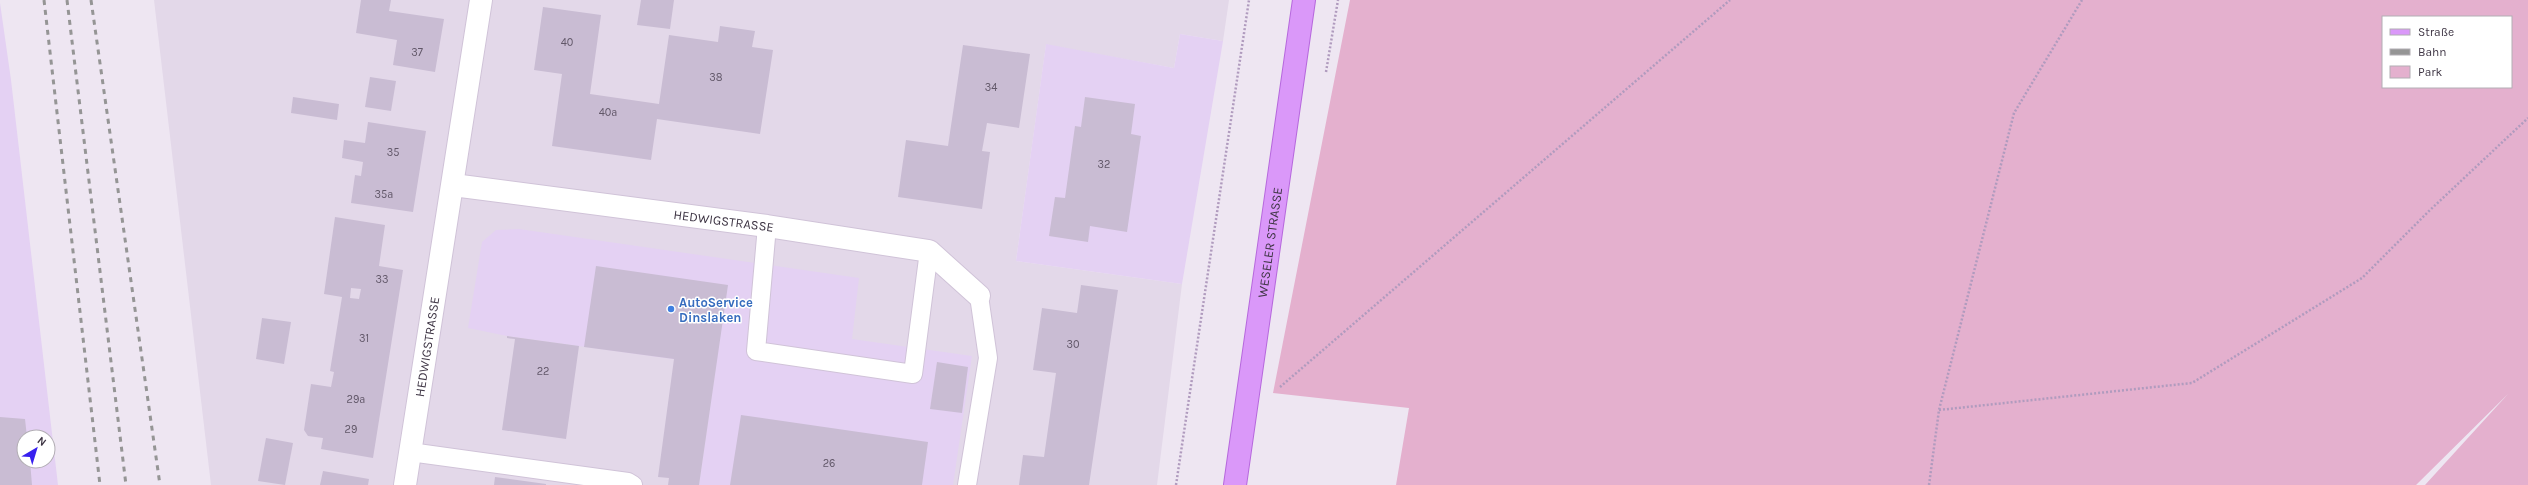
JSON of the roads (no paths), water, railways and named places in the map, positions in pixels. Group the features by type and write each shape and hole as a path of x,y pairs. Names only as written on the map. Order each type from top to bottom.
{"main road":[{"name":"WESELER STRASSE","path":"1235,485 1304,0"}],"street":[{"name":"HEDWIGSTRASSE","path":"405,485 481,0"},
{"name":"HEDWIGSTRASSE","path":"452,185 768,226 929,251"},
{"path":"929,251 978,296"}],"lane":[{"path":"768,226 756,351 913,374 929,251"},
{"path":"967,485 988,358 978,296"},
{"path":"410,452 628,482 634,485"}],"railway":[{"path":"44,0 100,485"},
{"path":"67,0 126,485"},
{"path":"91,0 160,485"}],"place":[{"name":"AutoService Dinslaken","path":"671,309"}]}
